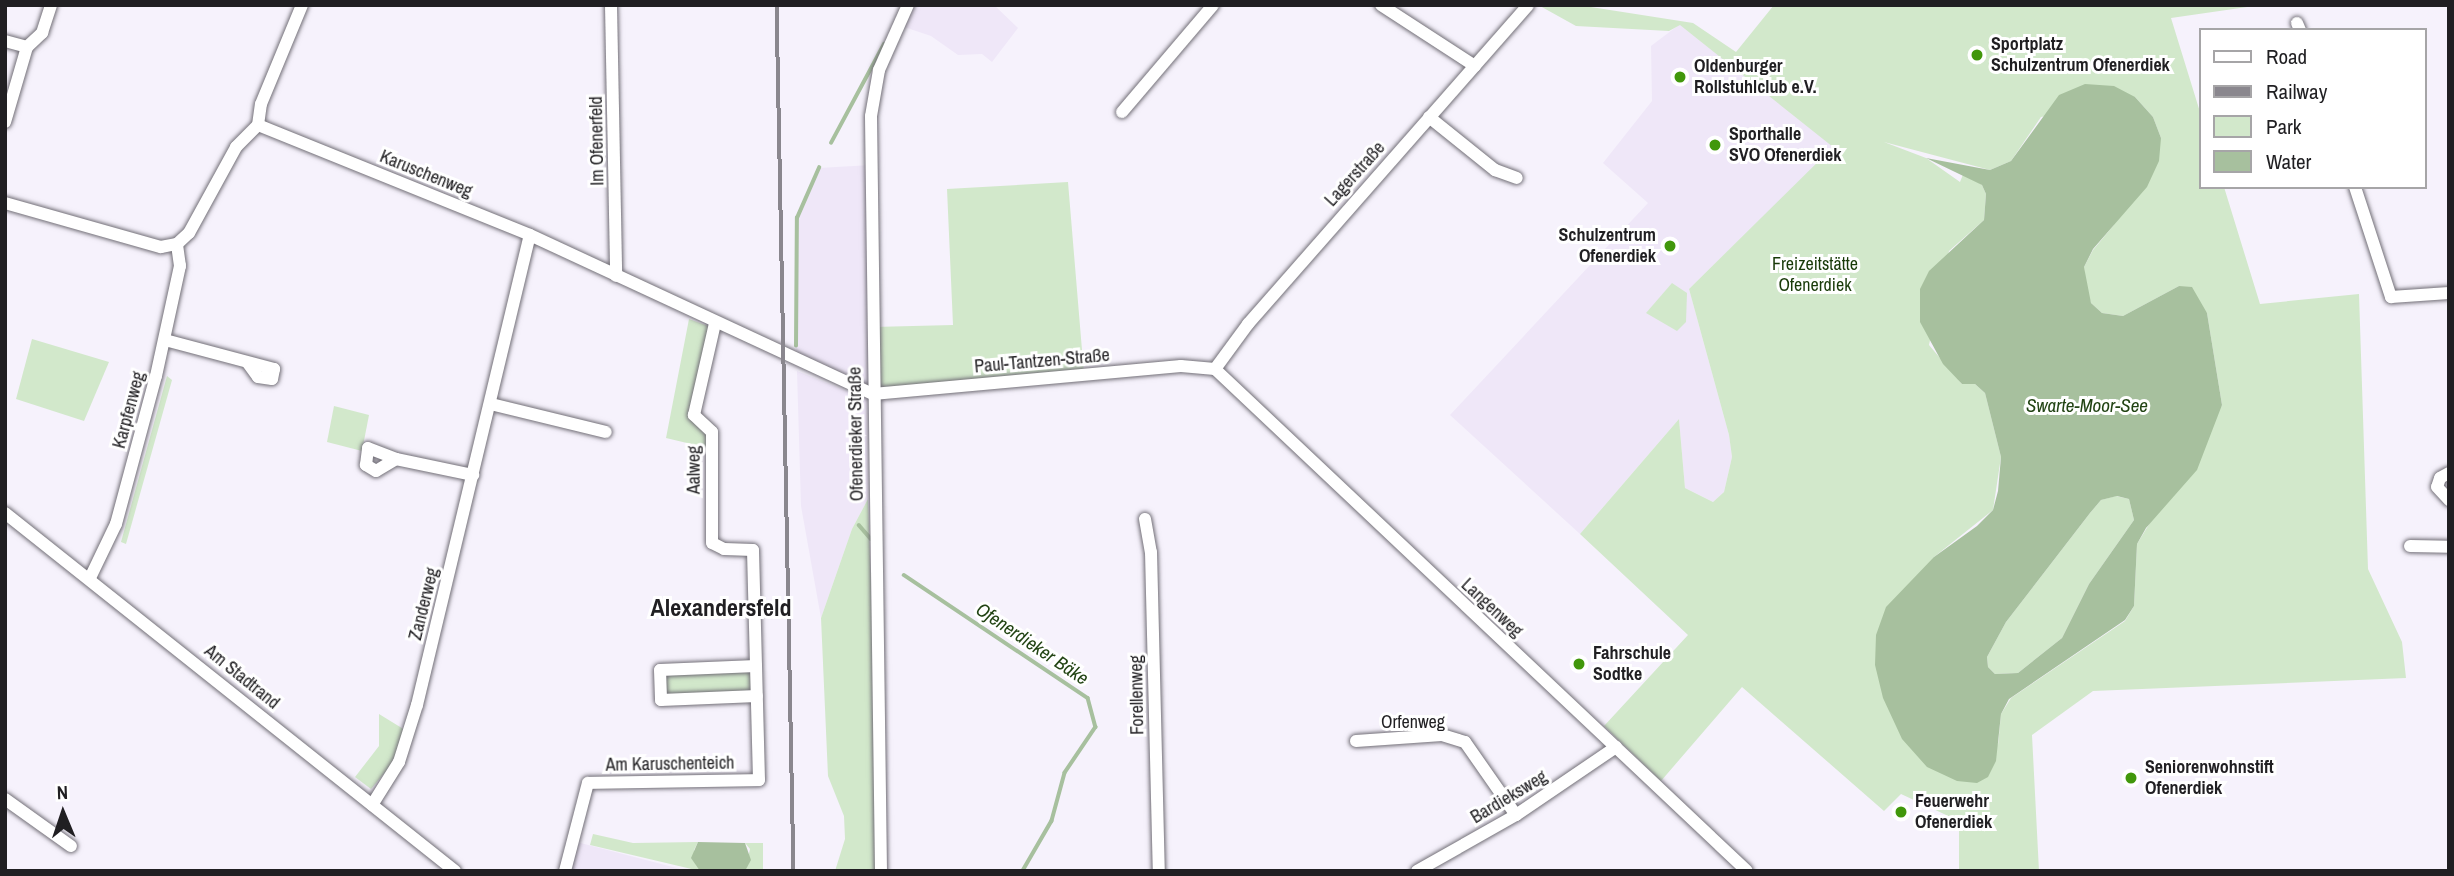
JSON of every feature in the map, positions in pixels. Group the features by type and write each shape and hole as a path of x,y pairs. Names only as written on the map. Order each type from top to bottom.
{"street":[{"path":"5,122 27,47 42,33 51,5"},
{"path":"5,203 161,247 177,244 189,233 236,147 258,125 261,104 302,5"},
{"name":"Im Ofenerfeld","path":"611,5 616,276"},
{"name":"Ofenerdieker Straße","path":"881,871 873,394 872,92 908,5"},
{"path":"1122,112 1213,5"},
{"path":"1381,5 1475,66"},
{"name":"Lagerstraße","path":"1214,369 1248,324 1528,5"},
{"path":"5,41 27,47"},
{"path":"1429,117 1495,170 1517,178"},
{"name":"Karuschenweg","path":"258,125 530,236 873,394"},
{"path":"2356,189 2391,297 2449,293"},
{"name":"Zanderweg","path":"372,805 399,762 410,730 530,236"},
{"name":"Karpfenweg","path":"90,578 116,524 165,340 180,266 177,244"},
{"name":"Aalweg","path":"712,543 712,432 694,415 715,323"},
{"path":"165,340 248,363"},
{"name":"Paul-Tantzen-Straße","path":"873,394 1181,366 1214,369"},
{"name":"Langenweg","path":"1214,369 1747,871"},
{"path":"491,404 606,432"},
{"path":"396,459 473,475"},
{"path":"2449,473 2440,478 2437,487 2449,500"},
{"name":"Am Stadtrand","path":"5,513 455,871"},
{"name":"Forellenweg","path":"1145,519 1151,552 1158,871"},
{"name":"Am Karuschenteich","path":"565,871 588,783 759,780 753,550 724,549 712,543"},
{"path":"2410,546 2449,547"},
{"path":"756,666 660,670 660,680 661,700 757,696"},
{"name":"Orfenweg","path":"1356,741 1442,735 1465,742 1516,815"},
{"name":"Bardieksweg","path":"1417,871 1516,815 1616,747"},
{"path":"5,799 71,846"}],"shaded area":[{"path":"908,5 994,5 1018,28 992,62 982,54 958,55 931,36 898,25"},
{"name":"Schulzentrum Ofenerdiek","path":"1680,24 1834,147 1689,289 1729,435 1732,457 1724,492 1713,502 1685,488 1679,419 1580,534 1450,415 1648,203 1603,163 1652,101 1651,46"},
{"path":"871,165 873,394 796,361 797,218 819,168"},
{"path":"797,371 867,399 868,499 852,529 821,618 801,506"},
{"path":"573,841 688,871 567,871"}],"green space":[{"name":"Freizeitstätte Ofenerdiek","path":"1578,5 1693,23 1736,52 1774,5 2261,5 2171,18 2198,106 2198,189 2225,189 2260,304 2359,294 2368,569 2402,642 2406,678 2093,691 2032,735 2039,871 1959,871 1959,821 1901,794 1884,811 1742,687 1661,781 1604,726 1688,635 1580,534 1679,419 1685,488 1713,502 1724,492 1732,457 1729,435 1689,289 1833,147 1680,25 1669,31 1576,26 1540,6","holes":["2135,97 2153,117 2161,138 2113,226 2093,250 2084,267 2085,286 2091,303 2102,313 2123,316 2179,286 2207,313 2222,405 2137,544 2134,606 2125,621 2011,698 2001,714 1998,745 1934,557 1993,510 2001,457 1985,393 1975,384 1962,384 1929,345 1949,251 1984,220 1986,194 1982,185 1964,172 1960,182 1926,158 1884,142 1990,170 2011,161 2041,117"]},
{"path":"1068,182 1084,374 873,394 873,327 953,325 947,189"},
{"path":"1672,283 1687,293 1686,322 1677,331 1646,313"},
{"path":"689,319 708,326 694,414 712,432 712,449 666,438"},
{"path":"32,339 109,362 84,421 16,399"},
{"path":"167,376 172,380 126,544 121,542"},
{"path":"334,406 369,415 362,451 327,442"},
{"path":"2116,496 2129,499 2134,520 2089,584 2062,638 2018,673 1995,674 1988,667 1987,657 2006,622 2101,500"},
{"path":"868,499 881,871 835,871 845,839 844,816 828,776 821,618 852,529"},
{"path":"756,666 757,696 661,700 660,670"},
{"path":"379,714 405,730 392,764 371,789 355,777 379,746"},
{"path":"593,834 633,843 698,842 694,850 700,871 590,845"},
{"path":"745,843 763,843 763,871 745,871 750,849"}],"water":[{"name":"Swarte-Moor-See","path":"2085,84 2114,86 2135,97 2153,117 2161,138 2159,161 2147,187 2093,249 2084,267 2091,303 2102,313 2123,316 2179,286 2192,287 2207,313 2222,405 2197,470 2146,528 2137,544 2134,606 2125,620 2009,699 2001,714 1996,761 1988,777 1977,783 1957,781 1927,767 1902,739 1883,698 1875,665 1876,635 1886,607 1934,557 1977,526 1993,510 1998,491 2001,457 1985,393 1975,384 1962,384 1943,364 1920,322 1920,289 1929,271 1984,220 1986,194 1982,185 1926,158 1990,170 2011,161 2059,95","holes":["2117,496 2129,499 2134,520 2089,584 2062,638 2018,673 1995,674 1988,667 1987,657 2006,622 2101,500"]},
{"path":"698,842 745,843 751,860 745,871 700,871 691,858"}],"waterway":[{"name":"Ofenerdieker Bäke","path":"831,143 884,44"},
{"name":"Ofenerdieker Bäke","path":"796,346 797,218 819,168"},
{"name":"Ofenerdieker Bäke","path":"859,525 871,539"},
{"name":"Ofenerdieker Bäke","path":"904,575 1088,698 1096,727 1065,773 1052,821 1023,871"}],"railway":[{"path":"777,5 794,871"}],"place":[{"name":"Sportplatz Schulzentrum Ofenerdiek","path":"1977,55"},
{"name":"Oldenburger Rollstuhlclub e.V.","path":"1680,77"},
{"name":"Sporthalle SVO Ofenerdiek","path":"1715,145"},
{"name":"Schulzentrum Ofenerdiek","path":"1670,246"},
{"name":"Fahrschule Sodtke","path":"1579,664"},
{"name":"Seniorenwohnstift Ofenerdiek","path":"2131,778"},
{"name":"Feuerwehr Ofenerdiek","path":"1901,812"}],"district":[{"name":"Alexandersfeld","path":"721,608"}]}
